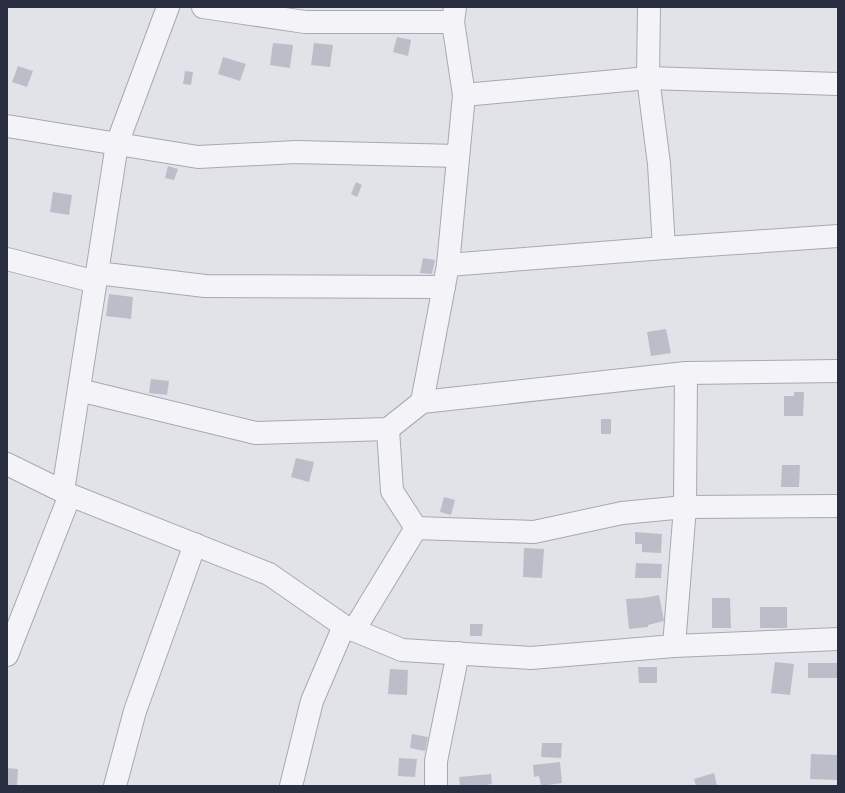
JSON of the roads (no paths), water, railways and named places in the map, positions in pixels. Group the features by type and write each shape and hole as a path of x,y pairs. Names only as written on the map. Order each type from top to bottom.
{"street":[{"path":"7,655 67,493 79,390 116,144 168,7"},
{"path":"203,7 305,22 454,15 464,95 448,265 422,402"},
{"path":"649,7 648,78 660,164 664,248"},
{"path":"464,95 648,78 838,84"},
{"path":"7,126 198,157 296,152 458,156"},
{"path":"448,265 838,236"},
{"path":"7,259 96,277 205,286 444,287"},
{"path":"79,390 256,433 388,429 422,402 686,373 838,371"},
{"path":"674,646 685,507 686,373"},
{"path":"388,429 392,491 416,528"},
{"path":"7,464 67,493 269,574 349,628 402,650 531,658 674,646 838,639"},
{"path":"416,528 534,532 622,513 685,507 838,506"},
{"path":"291,786 312,701 349,628 416,528"},
{"path":"116,786 135,711 195,544"},
{"path":"436,786 436,761 458,653"}]}
